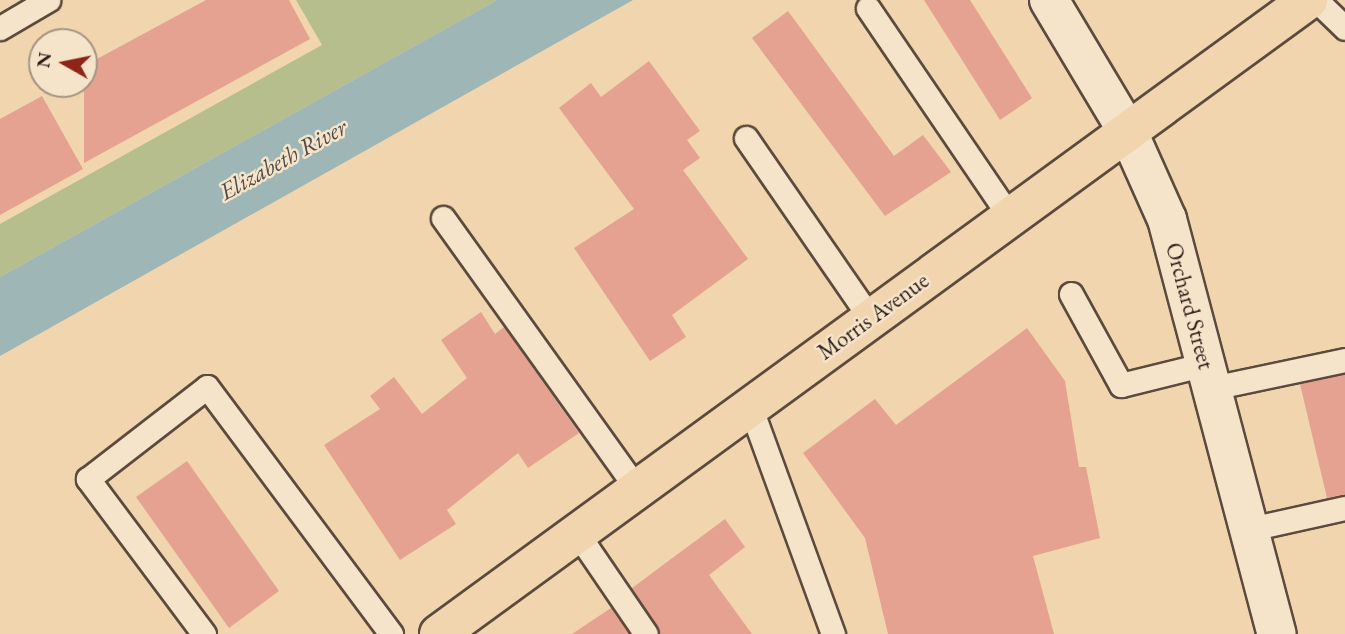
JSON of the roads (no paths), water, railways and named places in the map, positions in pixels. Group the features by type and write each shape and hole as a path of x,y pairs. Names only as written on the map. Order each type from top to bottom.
{"main road":[{"name":"Morris Avenue","path":"439,634 1308,0"}],"street":[{"name":"Orchard Street","path":"1049,0 1128,132 1167,219 1278,634"}],"lane":[{"path":"0,28 48,0"},
{"path":"1316,0 1345,29"},
{"path":"868,8 1010,217"},
{"path":"746,138 870,318"},
{"path":"443,218 637,489"},
{"path":"1071,294 1121,385 1345,360"},
{"path":"204,634 88,479 207,387 391,634"},
{"path":"750,405 833,634"},
{"path":"1250,529 1345,508"},
{"path":"577,533 646,634"}],"water":[{"name":"Elizabeth River","path":"497,0 633,0 0,356 0,277"}]}
